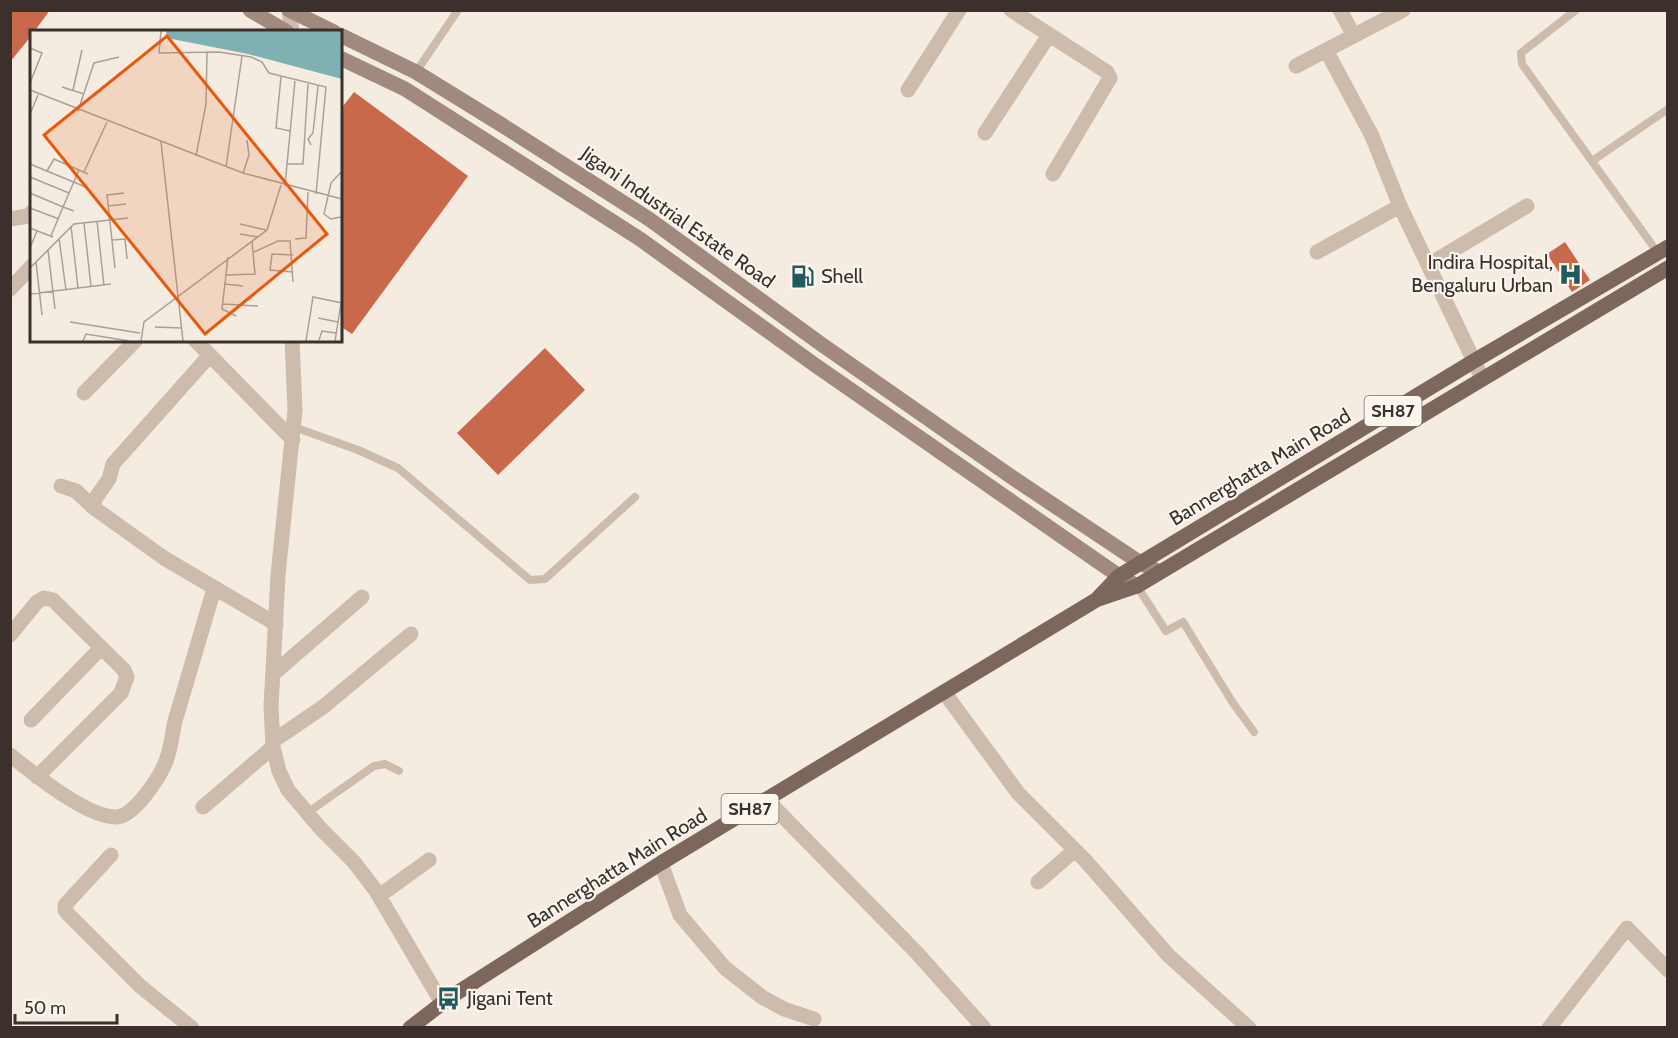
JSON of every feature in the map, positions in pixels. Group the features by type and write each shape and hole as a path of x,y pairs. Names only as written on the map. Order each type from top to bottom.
{"main road":[{"path":"250,10 281,30"},
{"path":"289,11 330,30"},
{"name":"Jigani Industrial Estate Road","path":"342,35 416,72 649,219 962,443 1142,564 1160,572"},
{"name":"Jigani Industrial Estate Road","path":"342,59 405,90 640,239 825,371 1119,576 1137,586"},
{"name":"Bannerghatta Main Road","path":"1096,600 1119,576 1474,361 1663,250"},
{"name":"Bannerghatta Main Road","path":"419,1025 442,1003 661,863 1096,600 1137,586 1482,378 1665,274"},
{"path":"1259,493 1269,506"}],"street":[{"path":"908,90 959,10"},
{"path":"1011,10 1107,72 1110,78 1053,174"},
{"path":"1340,10 1354,36"},
{"path":"1296,66 1403,10"},
{"path":"281,30 289,11"},
{"path":"985,133 1049,35"},
{"path":"1326,50 1372,136 1400,206 1482,378"},
{"path":"1317,252 1400,206"},
{"path":"1428,265 1527,206"},
{"path":"10,219 30,214"},
{"path":"10,289 30,268"},
{"path":"84,393 134,342"},
{"path":"197,342 293,433"},
{"path":"292,342 295,410 278,575 271,707 273,744 279,771 288,790 354,862 379,896 442,1003"},
{"path":"94,508 95,499 109,479 113,464 210,355"},
{"path":"61,486 76,491 94,508 164,558 276,624"},
{"path":"10,755 52,788 102,816 119,818 134,808 157,780 167,760 173,729 214,589"},
{"path":"273,674 362,597"},
{"path":"10,635 37,603 44,598 53,600 124,670 127,677 121,693 38,777"},
{"path":"203,807 273,744 411,634"},
{"path":"31,720 101,648"},
{"path":"944,692 1018,793 1075,850 1168,955 1249,1028"},
{"path":"766,799 917,953 984,1028"},
{"path":"1038,882 1075,850"},
{"path":"111,855 65,905 65,910 140,986 192,1028"},
{"path":"379,896 429,860"},
{"path":"661,863 680,915 725,968 762,997 784,1009 814,1019"},
{"path":"1549,1028 1627,928 1668,970"}],"lane":[{"path":"416,72 458,10"},
{"path":"1576,10 1521,53 1522,64 1592,161 1663,250"},
{"path":"1592,161 1668,109"},
{"path":"293,433 358,450 398,468 530,580 545,579 634,497"},
{"path":"1137,586 1166,631 1183,622 1233,704 1254,732"},
{"path":"307,813 374,766 385,764 399,771"}],"building":[{"path":"10,10 50,10 35,30 30,30 30,37 10,62"},
{"path":"354,92 468,176 352,334 342,327 342,107"},
{"path":"1565,242 1590,280 1572,292 1547,254"},
{"path":"545,348 585,390 498,475 457,433"}],"place":[{"name":"Indira Hospital, Bengaluru Urban","path":"1571,274"},
{"name":"Shell","path":"803,276"},
{"name":"Jigani Tent","path":"449,998"}]}
